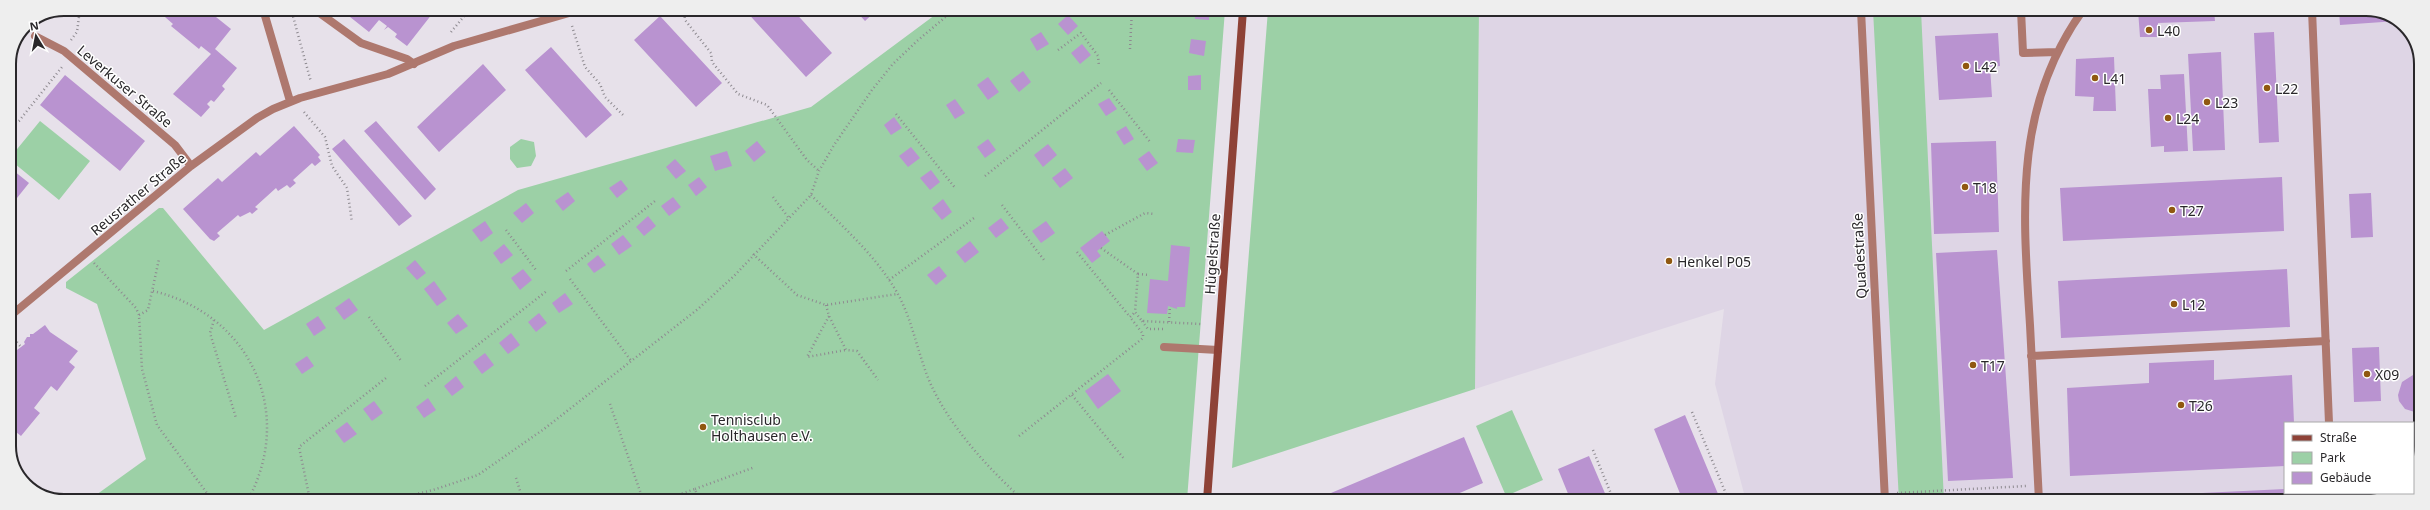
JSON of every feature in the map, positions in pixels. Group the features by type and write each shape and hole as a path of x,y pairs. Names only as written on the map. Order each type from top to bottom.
{"street":[{"path":"265,16 290,101"},
{"path":"324,16 361,43 407,59 414,64"},
{"name":"Reusrather Straße","path":"16,311 191,166 257,118 290,101 414,64 454,46 561,16"},
{"name":"Hügelstraße","path":"1207,494 1244,16"},
{"name":"Quadestraße","path":"1861,16 1885,494"},
{"path":"2020,16 2023,53 2057,52"},
{"path":"2039,494 2023,215 2029,146 2034,117 2057,52 2080,16"},
{"path":"2312,16 2330,422"},
{"name":"Leverkuser Straße","path":"35,36 67,53 175,146 191,166"},
{"path":"2031,356 2326,341"},
{"path":"1164,347 1218,350"}],"path":[{"path":"16,123 67,53 76,32 79,16"},
{"path":"293,16 315,94"},
{"path":"454,46 450,32 464,16"},
{"path":"569,16 581,61 600,84 605,97 624,116"},
{"path":"685,16 685,20 711,53 712,62 738,94 767,105 807,160 819,171"},
{"path":"416,494 478,475 544,430 698,309 734,276 788,217 811,195 819,171 852,117 892,65 947,16"},
{"path":"1130,49 1132,16"},
{"path":"1058,50 1080,33 1098,56 1099,66"},
{"path":"985,176 1101,83"},
{"path":"1109,90 1151,143"},
{"path":"300,98 302,110 325,137 332,166 347,188 352,222"},
{"path":"896,114 956,189"},
{"path":"811,195 851,234 889,280 897,294 940,401 964,437 995,475 1016,494"},
{"path":"773,197 788,217"},
{"path":"566,270 655,201"},
{"path":"1002,205 1044,260"},
{"path":"1105,235 1145,213 1155,214"},
{"path":"889,280 974,218"},
{"path":"506,230 536,270"},
{"path":"1101,248 1138,274 1150,275"},
{"path":"1019,436 1143,338 1143,334 1130,317 1077,252"},
{"path":"85,254 132,302 139,316 142,369 155,419 208,494"},
{"path":"753,254 797,295 826,305 897,294"},
{"path":"139,316 148,310 159,259"},
{"path":"1130,317 1135,312 1138,274"},
{"path":"570,279 632,362"},
{"path":"426,386 548,290"},
{"path":"153,291 172,296 191,304 214,320 247,356 256,373 266,410 267,449 263,465 251,494"},
{"path":"826,305 829,316 846,350"},
{"path":"1169,322 1170,306"},
{"path":"1135,312 1148,329 1164,329"},
{"path":"829,316 807,357 846,350 857,350 878,380"},
{"path":"369,317 402,362"},
{"path":"214,320 210,333 236,418"},
{"path":"1142,321 1201,324"},
{"path":"16,341 21,347"},
{"path":"309,494 299,447 386,378"},
{"path":"1072,395 1125,460"},
{"path":"610,404 641,494"},
{"path":"1692,412 1726,494"},
{"path":"1593,450 1611,494"},
{"path":"680,494 755,467"},
{"path":"516,478 522,494"},
{"path":"1923,494 2038,485"},
{"path":"695,489 697,494"}],"shaded area":[{"path":"1479,16 2366,16 2376,17 2390,22 2402,32 2408,40 2414,61 2414,422 2284,422 2284,494 1744,494 1715,384 1724,309 1475,389"}],"green space":[{"path":"934,16 1225,16 1187,494 97,494 146,459 97,304 66,288 66,282 159,208 163,208 264,330 518,190 811,107"},
{"path":"1268,16 1479,16 1475,389 1232,468"},
{"path":"1873,16 1921,16 1944,494 1899,494"},
{"path":"40,121 90,161 59,200 16,165 16,150"},
{"path":"521,139 534,142 536,156 531,166 517,168 510,159 510,147"},
{"path":"1512,410 1543,480 1511,494 1505,494 1476,426"}],"building":[{"path":"215,16 231,29 215,49 237,68 222,86 225,89 214,102 211,100 207,104 210,107 201,117 173,94 211,54 201,46 199,49 171,26 173,24 165,17"},
{"path":"349,16 431,16 407,46 395,37 397,34 388,27 384,30 387,26 379,20 369,32"},
{"path":"660,16 722,83 696,107 634,40"},
{"path":"750,16 798,16 832,53 806,77"},
{"path":"860,16 870,16 865,21"},
{"path":"1069,16 1078,26 1068,35 1058,24"},
{"path":"1195,16 1209,16 1209,20 1195,19"},
{"path":"1944,16 1965,16 1944,17"},
{"name":"L40","path":"2138,16 2215,16 2215,21 2158,23 2158,37 2140,37"},
{"path":"2339,16 2376,17 2389,22 2340,25"},
{"path":"1041,32 1049,44 1037,51 1030,39"},
{"name":"L22","path":"2274,32 2279,142 2259,143 2254,33"},
{"name":"L42","path":"1998,33 2000,66 1990,67 1992,97 1939,100 1935,36"},
{"path":"1191,39 1206,41 1204,56 1189,53"},
{"path":"1082,44 1091,55 1080,64 1071,53"},
{"path":"551,47 612,115 586,138 525,70"},
{"name":"L23","path":"2221,52 2225,150 2193,151 2188,54"},
{"name":"L41","path":"2114,57 2116,111 2093,111 2094,97 2075,96 2076,59"},
{"path":"483,64 506,90 439,152 417,127"},
{"path":"1023,71 1031,82 1019,92 1010,81"},
{"name":"L24","path":"2184,74 2188,151 2164,152 2164,146 2151,147 2148,89 2161,89 2160,75"},
{"path":"65,75 145,141 120,171 40,105"},
{"path":"1201,75 1201,90 1188,90 1188,76"},
{"path":"988,77 999,92 988,100 977,85"},
{"path":"1109,98 1117,109 1106,116 1098,104"},
{"path":"955,99 965,113 955,119 946,105"},
{"path":"894,117 902,128 891,135 884,125"},
{"path":"376,121 436,189 425,200 364,131"},
{"path":"294,126 320,155 318,157 321,161 315,166 312,163 293,180 296,183 290,188 287,185 278,191 276,188 255,207 258,209 252,214 250,212 240,217 238,215 217,233 220,236 214,241 210,239 183,209 218,178 222,182 256,152 260,156"},
{"path":"1126,126 1134,139 1124,145 1116,132"},
{"path":"344,139 412,216 399,226 332,149"},
{"path":"988,139 996,150 985,158 977,147"},
{"path":"1178,139 1195,140 1193,153 1176,152"},
{"path":"757,141 766,152 754,162 745,151"},
{"name":"T18","path":"1996,141 1999,232 1934,234 1931,143"},
{"path":"1048,144 1057,155 1043,167 1034,155"},
{"path":"911,147 920,158 908,167 899,156"},
{"path":"727,151 732,166 715,171 710,156"},
{"path":"1149,151 1158,163 1147,171 1138,159"},
{"path":"675,159 686,171 676,179 666,167"},
{"path":"1065,168 1073,178 1060,188 1052,178"},
{"path":"931,170 940,182 930,190 920,178"},
{"path":"16,173 29,183 16,199"},
{"path":"699,177 707,187 696,196 688,185"},
{"name":"T27","path":"2282,177 2284,231 2063,241 2060,188"},
{"path":"621,180 628,189 617,198 609,188"},
{"path":"568,192 575,201 563,211 555,201"},
{"path":"2371,193 2373,237 2351,238 2349,194"},
{"path":"673,197 681,207 669,216 661,206"},
{"path":"943,199 952,212 942,220 932,208"},
{"path":"526,203 534,213 522,223 513,213"},
{"path":"648,216 656,226 644,236 636,227"},
{"path":"1001,218 1009,228 996,238 988,228"},
{"path":"485,221 493,233 481,242 472,230"},
{"path":"1046,221 1055,233 1041,243 1032,231"},
{"path":"1102,231 1110,241 1097,251 1101,256 1092,263 1080,248"},
{"path":"623,235 632,246 619,255 611,244"},
{"path":"970,241 979,252 965,263 956,252"},
{"path":"504,244 513,255 501,264 493,253"},
{"path":"1171,245 1190,247 1185,307 1177,307 1177,309 1168,306 1167,314 1147,313 1150,279 1168,281"},
{"name":"T17","path":"1997,250 2013,478 1948,481 1936,253"},
{"path":"598,255 606,265 594,273 587,264"},
{"path":"415,260 426,273 417,280 406,268"},
{"path":"939,266 947,276 936,285 927,275"},
{"path":"523,269 532,280 520,290 511,278"},
{"name":"L12","path":"2287,269 2290,327 2061,338 2058,281"},
{"path":"434,281 447,299 437,306 424,289"},
{"path":"565,293 573,304 559,313 552,303"},
{"path":"349,298 358,310 344,320 335,308"},
{"path":"539,313 547,323 536,332 528,322"},
{"path":"458,314 468,326 456,334 447,323"},
{"path":"318,316 326,328 314,336 306,324"},
{"path":"45,325 50,332 78,351 69,362 75,367 57,391 51,386 34,408 40,413 21,436 16,432 16,349 25,344 24,342 27,337 30,337 30,334 33,334"},
{"path":"511,333 520,345 508,354 499,343"},
{"name":"X09","path":"2379,347 2381,401 2354,402 2352,348"},
{"path":"485,353 494,365 482,374 473,362"},
{"path":"307,356 314,366 302,374 295,364"},
{"name":"T26","path":"2214,360 2214,380 2292,375 2294,422 2284,422 2284,466 2070,476 2067,388 2149,383 2149,363"},
{"path":"1108,374 1121,391 1098,409 1085,391"},
{"path":"2414,375 2414,412 2405,409 2399,401 2398,395 2402,382"},
{"path":"456,376 464,387 452,396 444,386"},
{"path":"428,398 436,410 424,418 416,407"},
{"path":"374,401 383,413 372,421 363,409"},
{"path":"1685,415 1718,494 1680,494 1654,429"},
{"path":"347,422 357,434 344,443 335,431"},
{"path":"1464,437 1483,483 1457,494 1329,494"},
{"path":"1589,456 1605,494 1568,494 1558,469"},
{"path":"2284,489 2284,494 2181,494"}],"place":[{"name":"L40","path":"2149,30"},
{"name":"L42","path":"1966,66"},
{"name":"L41","path":"2095,78"},
{"name":"L22","path":"2267,88"},
{"name":"L23","path":"2207,102"},
{"name":"L24","path":"2168,118"},
{"name":"T18","path":"1965,187"},
{"name":"T27","path":"2172,210"},
{"name":"Henkel P05","path":"1669,261"},
{"name":"L12","path":"2174,304"},
{"name":"T17","path":"1973,365"},
{"name":"X09","path":"2367,374"},
{"name":"T26","path":"2181,405"},
{"name":"Tennisclub Holthausen e.V.","path":"703,427"}]}
